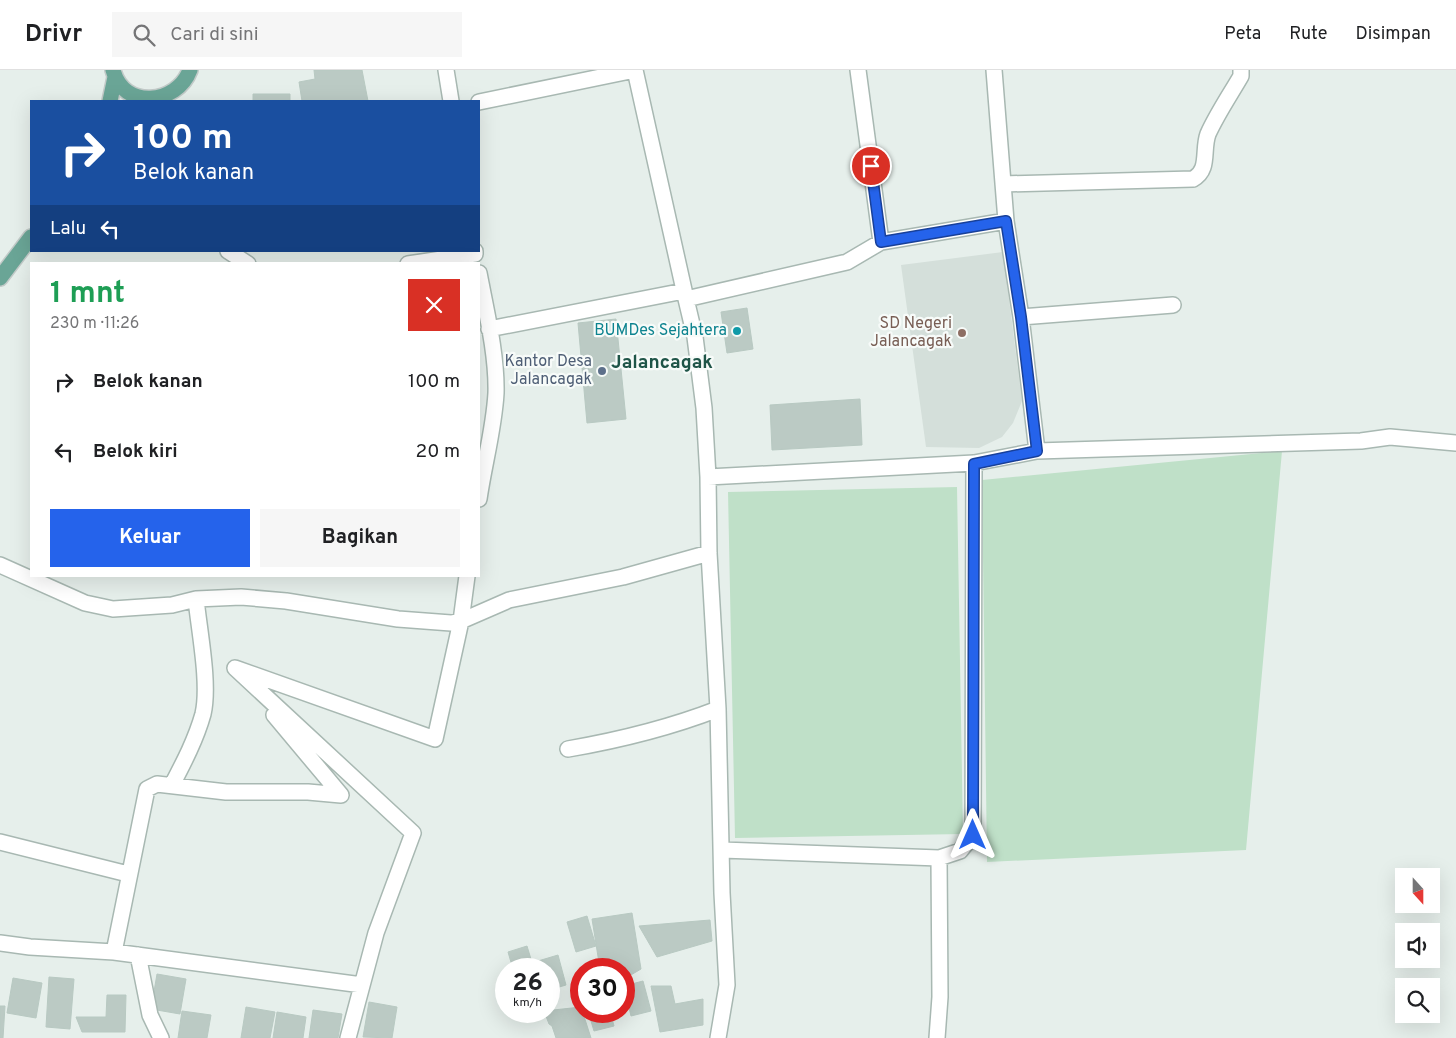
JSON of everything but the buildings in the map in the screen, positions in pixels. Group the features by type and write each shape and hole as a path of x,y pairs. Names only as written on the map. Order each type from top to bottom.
{"main road":[{"path":"112,73 122,88 133,95 146,99 159,99 167,98 180,87 190,70"},
{"path":"110,100 112,73"},
{"path":"0,278 30,238"}],"street":[{"path":"446,70 451,100"},
{"path":"480,102 635,70 695,336 704,408 708,477 708,553 718,709 727,985 718,1038"},
{"path":"858,70 881,242"},
{"path":"994,70 1006,221 1021,317 1037,451"},
{"path":"1003,184 1193,180 1201,174 1203,169 1207,135 1241,76 1241,70"},
{"path":"489,329 685,295 847,262 881,242 1006,221"},
{"path":"230,252 245,262"},
{"path":"425,262 476,256"},
{"path":"480,279 489,329 496,391 494,419 480,494"},
{"path":"1021,317 1173,305"},
{"path":"708,477 974,464 1037,451 1361,441 1390,437 1456,443"},
{"path":"722,850 940,858 960,851 973,835 974,464"},
{"path":"0,565 85,603 113,609 172,605 196,598 241,597 286,601 432,623 462,621 509,600 623,577 708,553"},
{"path":"235,668 435,739 462,621 467,577"},
{"path":"172,785 191,748 203,713 205,691 196,598"},
{"path":"114,952 128,874 147,789 157,784 226,792 308,792 341,795 235,668"},
{"path":"235,668 413,832 386,903 348,1038"},
{"path":"568,749 639,735 676,725 718,709"},
{"path":"0,842 128,874"},
{"path":"937,1038 940,997 940,858"},
{"path":"0,943 30,947 114,952 362,985"},
{"path":"138,955 150,1014 161,1038"}],"shaded area":[{"name":"SD Negeri Jalancagak","path":"1003,252 1022,401 1013,423 1002,437 979,448 926,447 901,265"}],"green space":[{"path":"1282,451 1246,850 987,862 982,480"},
{"path":"957,487 963,834 735,838 728,492"}],"place":[{"name":"BUMDes Sejahtera","path":"737,331"},
{"name":"SD Negeri Jalancagak","path":"962,333"},
{"name":"Kantor Desa Jalancagak","path":"602,371"}],"district":[{"name":"Jalancagak","path":"662,363"}],"route":[{"path":"871,166 881,242 1006,221 1021,317 1037,451 974,464 973,835"}]}
